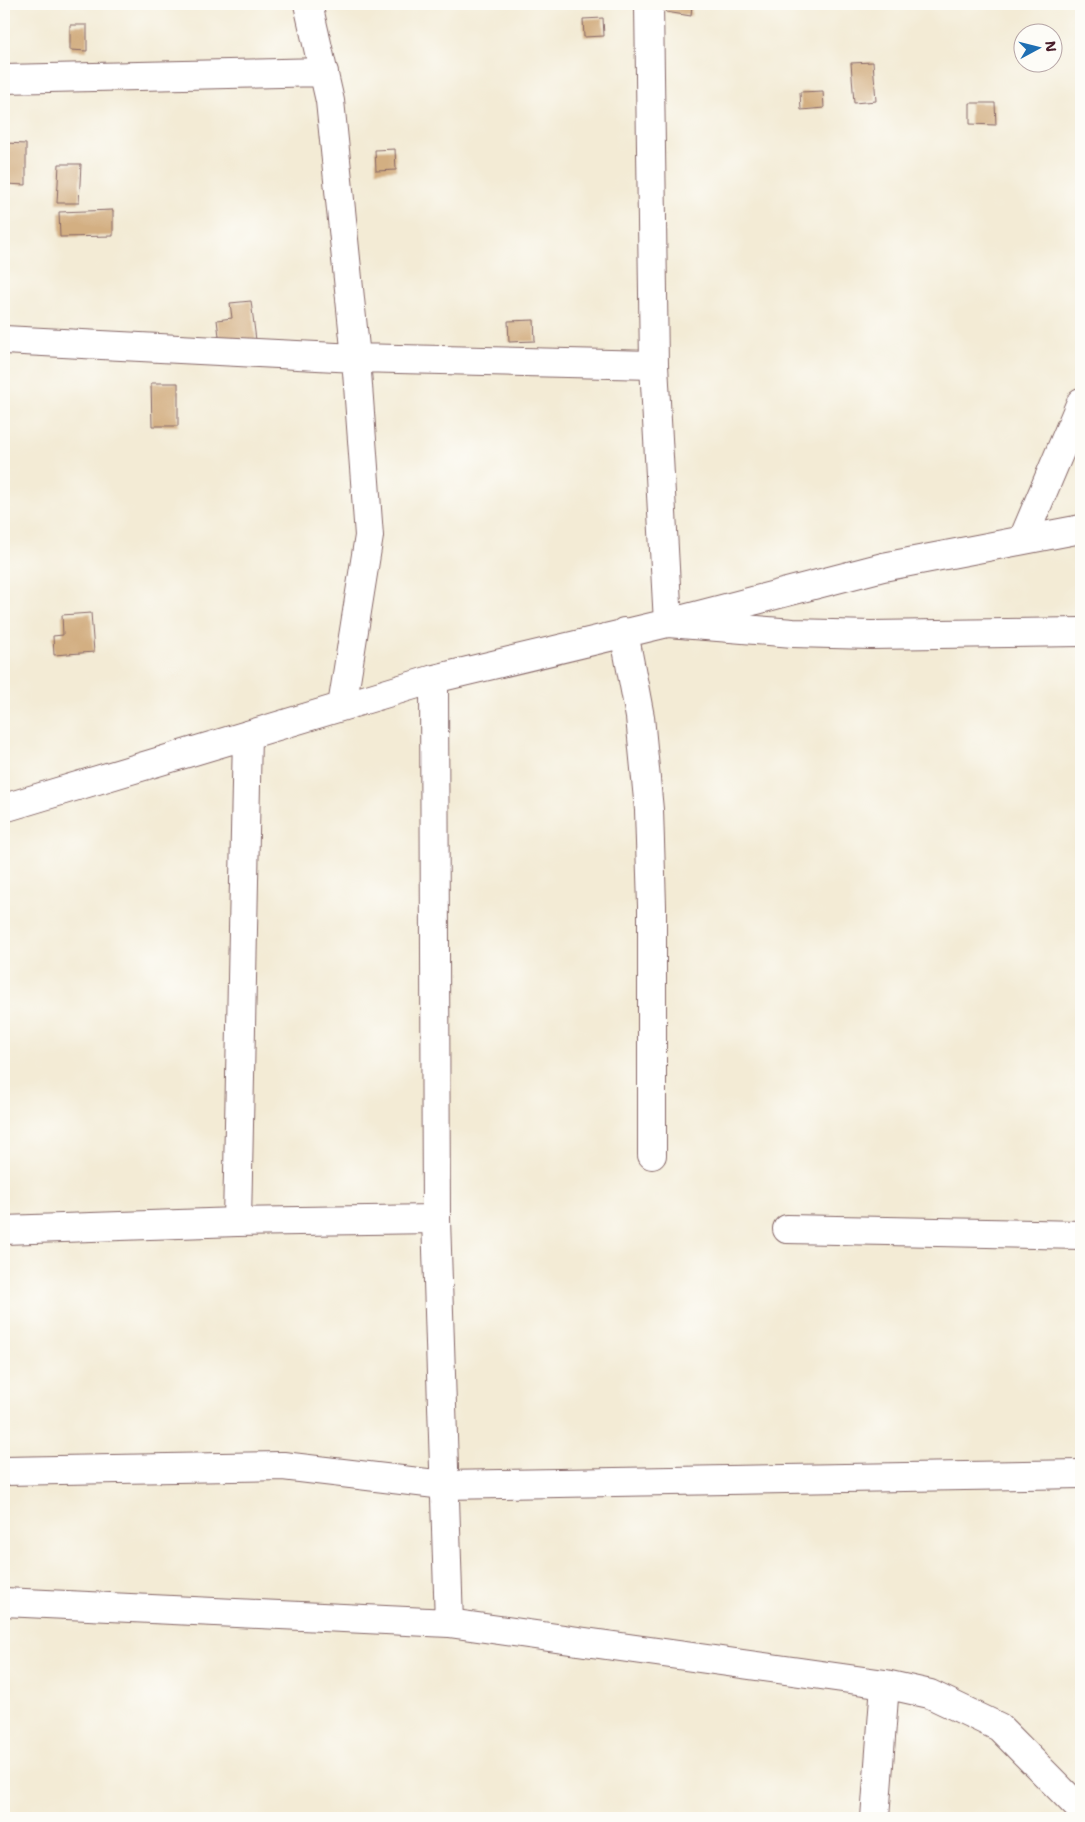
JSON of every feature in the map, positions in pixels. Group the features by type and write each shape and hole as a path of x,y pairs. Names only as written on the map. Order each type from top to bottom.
{"street":[{"path":"308,4 330,101 356,358 368,536 342,706"},
{"path":"649,4 654,365 668,623"},
{"path":"4,79 324,72"},
{"path":"4,340 356,358 654,365"},
{"path":"1023,539 1081,402"},
{"path":"4,808 434,679 668,623 883,567 1081,529"},
{"path":"668,623 793,632 870,635 1081,632"},
{"path":"624,632 640,717 650,810 652,1155"},
{"path":"434,679 436,1219 448,1623"},
{"path":"237,1222 247,735"},
{"path":"4,1230 237,1222 436,1219"},
{"path":"787,1229 1081,1235"},
{"path":"4,1471 283,1466 444,1485 1081,1474"},
{"path":"4,1602 448,1623 885,1684 930,1694 999,1727 1081,1810"},
{"path":"875,1818 885,1684"}],"building":[{"path":"667,4 692,4 691,16 666,12"},
{"path":"603,18 604,36 584,37 583,19"},
{"path":"70,25 87,25 87,51 70,50"},
{"path":"873,62 876,101 854,103 851,63"},
{"path":"823,91 824,108 801,110 800,92"},
{"path":"970,103 995,103 996,125 970,124"},
{"path":"5,143 26,144 26,185 5,184"},
{"path":"395,149 396,170 376,171 375,150"},
{"path":"59,164 81,164 79,203 57,203"},
{"path":"113,210 113,236 60,237 59,212"},
{"path":"251,301 256,340 220,344 217,320 232,318 230,303"},
{"path":"534,320 535,341 509,342 508,321"},
{"path":"151,383 178,383 178,426 152,426"},
{"path":"91,613 94,652 54,655 53,636 63,635 62,615"}]}
